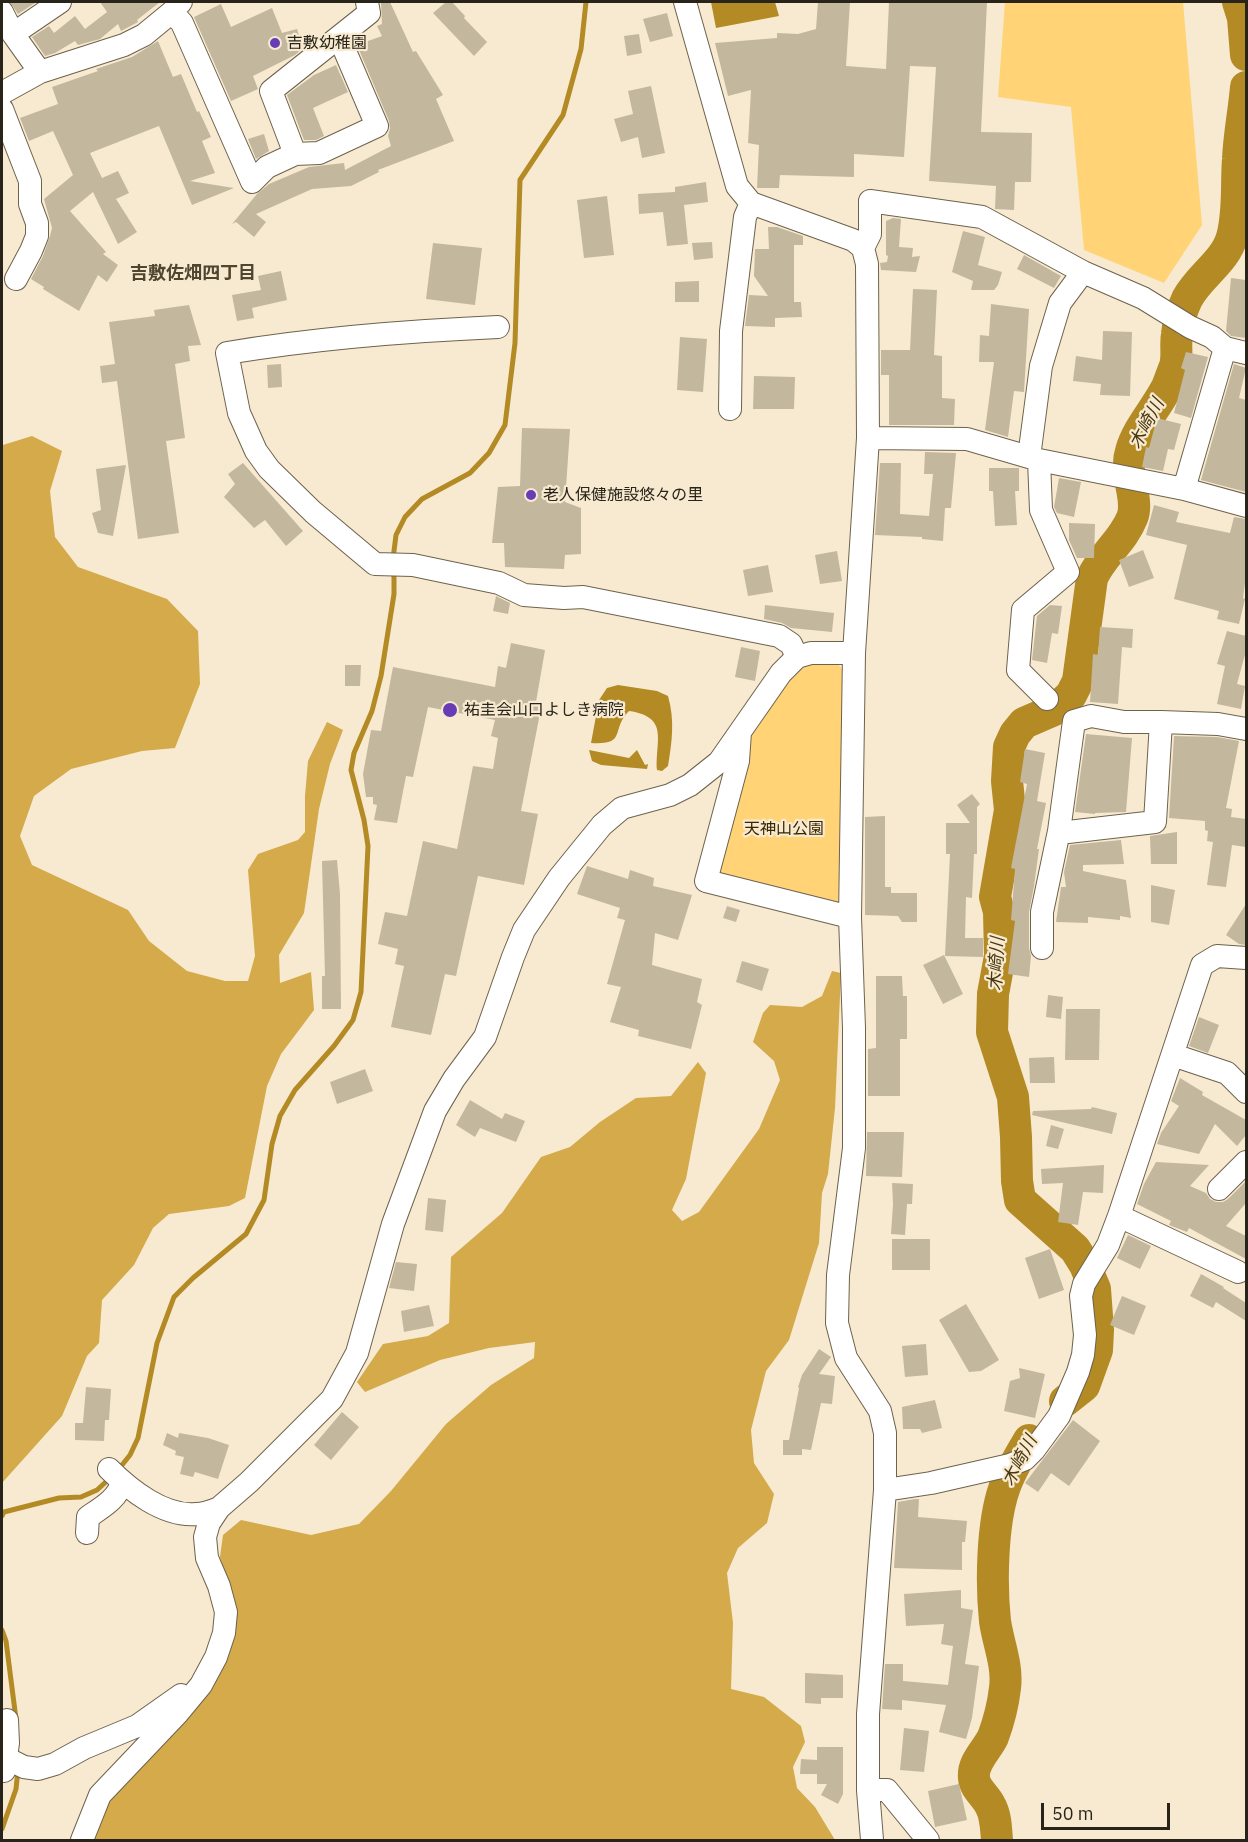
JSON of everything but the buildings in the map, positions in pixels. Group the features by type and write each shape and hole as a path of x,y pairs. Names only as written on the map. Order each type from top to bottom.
{"street":[{"path":"14,34 60,2"},
{"path":"295,154 271,91 369,13 367,2"},
{"path":"686,2 737,186 750,203 853,240 863,248 867,264 868,438 854,653 849,917 854,1028 854,1148 838,1275 837,1323 846,1358 880,1411 885,1433 885,1490 868,1714 868,1790 872,1840"},
{"path":"2,93 40,72 124,45 144,35 176,7 252,182 267,167 295,154 319,153 377,126 339,38"},
{"path":"2,12 40,72"},
{"path":"2,109 30,181 30,204 37,224 37,236 16,279"},
{"path":"863,248 870,234 870,201 982,217 1083,272 1143,298 1190,327 1236,350 1184,489"},
{"path":"730,409 732,319 745,217 750,203"},
{"path":"1047,699 1018,670 1023,610 1068,572 1041,510 1034,459 1041,366 1060,303 1083,272"},
{"path":"498,327 358,335 227,353 240,413 256,451 269,469 313,512 375,564 393,564 499,583 524,595 583,597 779,636 791,644 797,657"},
{"path":"868,438 967,439 1034,459 1184,489 1246,506"},
{"path":"82,1840 100,1795 177,1714 201,1685 216,1657 224,1633 226,1612 219,1586 207,1558 205,1537 209,1523 219,1508 269,1463 332,1399 357,1353 393,1224 435,1111 454,1079 485,1037 524,930 559,878 602,825 622,808 670,795 690,785 719,762 781,672 797,657 812,653 854,653"},
{"path":"1042,948 1042,912 1059,831 1074,721 1091,716 1124,722 1218,724 1246,729"},
{"path":"1059,831 1068,832 1155,822 1161,722"},
{"path":"741,732 738,761 706,881 849,917"},
{"path":"885,1490 931,1483 1018,1462 1034,1450 1059,1416 1083,1355 1085,1335 1081,1296 1088,1276 1108,1245 1119,1216 1202,965 1217,956 1246,958"},
{"path":"1173,1055 1227,1073 1246,1092"},
{"path":"1219,1189 1246,1162"},
{"path":"1119,1216 1238,1272"},
{"path":"87,1533 88,1517 108,1503 120,1489 115,1475 145,1499 177,1513 195,1514 219,1508"},
{"path":"7,1720 8,1743 4,1762 38,1769 55,1764 137,1726 191,1687 201,1685"},
{"path":"868,1790 887,1790 928,1840"}],"green space":[{"path":"1005,2 1183,2 1202,225 1164,283 1084,250 1071,107 998,97"},
{"name":"天神山公園","path":"809,661 836,663 848,674 838,905 713,877 745,734 768,698"}],"shaded area":[{"path":"711,2 775,2 779,16 716,28"},
{"path":"32,436 62,451 50,491 55,537 78,567 167,599 198,631 200,684 175,748 142,751 71,769 34,796 20,836 32,865 128,910 149,941 187,971 225,981 248,981 255,956 248,870 258,854 298,840 305,832 308,761 327,722 343,730 330,764 319,809 304,913 279,955 280,983 311,972 314,1010 281,1054 267,1086 245,1198 229,1206 169,1214 153,1228 134,1265 102,1300 99,1343 87,1356 62,1416 2,1483 2,448 3,445"},
{"path":"618,685 657,691 668,696 672,714 672,740 668,766 662,771 657,770 658,732 650,719 642,714 629,711 623,718 614,739 610,742 591,743 599,700 607,688"},
{"path":"589,750 629,758 637,750 645,765 648,764 647,769 601,765 592,761"},
{"path":"832,971 841,973 835,1108 828,1174 822,1193 819,1243 789,1340 766,1371 751,1430 754,1463 774,1494 767,1523 738,1548 727,1573 733,1623 731,1689 764,1697 801,1726 805,1742 793,1767 797,1788 815,1807 835,1840 89,1840 119,1784 170,1733 233,1601 220,1557 223,1535 241,1520 311,1535 359,1524 391,1491 446,1424 491,1385 534,1358 535,1342 489,1348 440,1360 365,1392 357,1382 383,1344 428,1336 449,1323 451,1257 502,1213 541,1157 570,1147 600,1122 636,1098 671,1096 698,1062 706,1073 686,1179 672,1210 682,1221 699,1212 759,1129 780,1080 774,1061 753,1042 763,1013 770,1005 802,1007 822,996"}],"waterway":[{"path":"393,559 396,535 405,517 422,499 470,473 489,453 505,425 515,343 520,180 563,115 581,49 586,2"},
{"name":"木崎川","path":"1238,2 1243,18 1246,55"},
{"name":"木崎川","path":"1065,1401 1084,1386 1097,1350 1095,1289 1075,1249 1020,1200 1013,1097 992,1032 993,994 1000,956 999,912 995,897 1010,810 1007,781 1009,747 1015,734 1024,723 1054,710 1071,695 1078,681 1092,578 1128,526 1134,511 1129,469 1134,442 1163,395 1175,366 1178,325 1187,299 1224,254 1232,237 1236,218 1239,150 1246,87"},
{"path":"118,1470 130,1455 138,1438 157,1343 174,1297 246,1234 264,1200 272,1144 280,1116 295,1090 334,1046 353,1020 361,992 368,846 351,770 354,753 372,711 381,676 394,594 394,571"},
{"name":"木崎川","path":"997,1840 992,1809 976,1785 974,1772 993,1737 1006,1679 994,1606 993,1572 997,1519 1006,1482 1029,1440"},
{"path":"2,1516 4,1512 59,1498 81,1497 97,1490 109,1479"},
{"path":"2,1630 6,1641 16,1719"},
{"path":"2,1829 16,1789 18,1770"}],"place":[{"name":"吉敷幼稚園","path":"275,43"},
{"name":"老人保健施設悠々の里","path":"531,495"},
{"name":"祐圭会山口よしき病院","path":"450,710"}],"district":[{"name":"吉敷佐畑四丁目","path":"193,274"}]}
